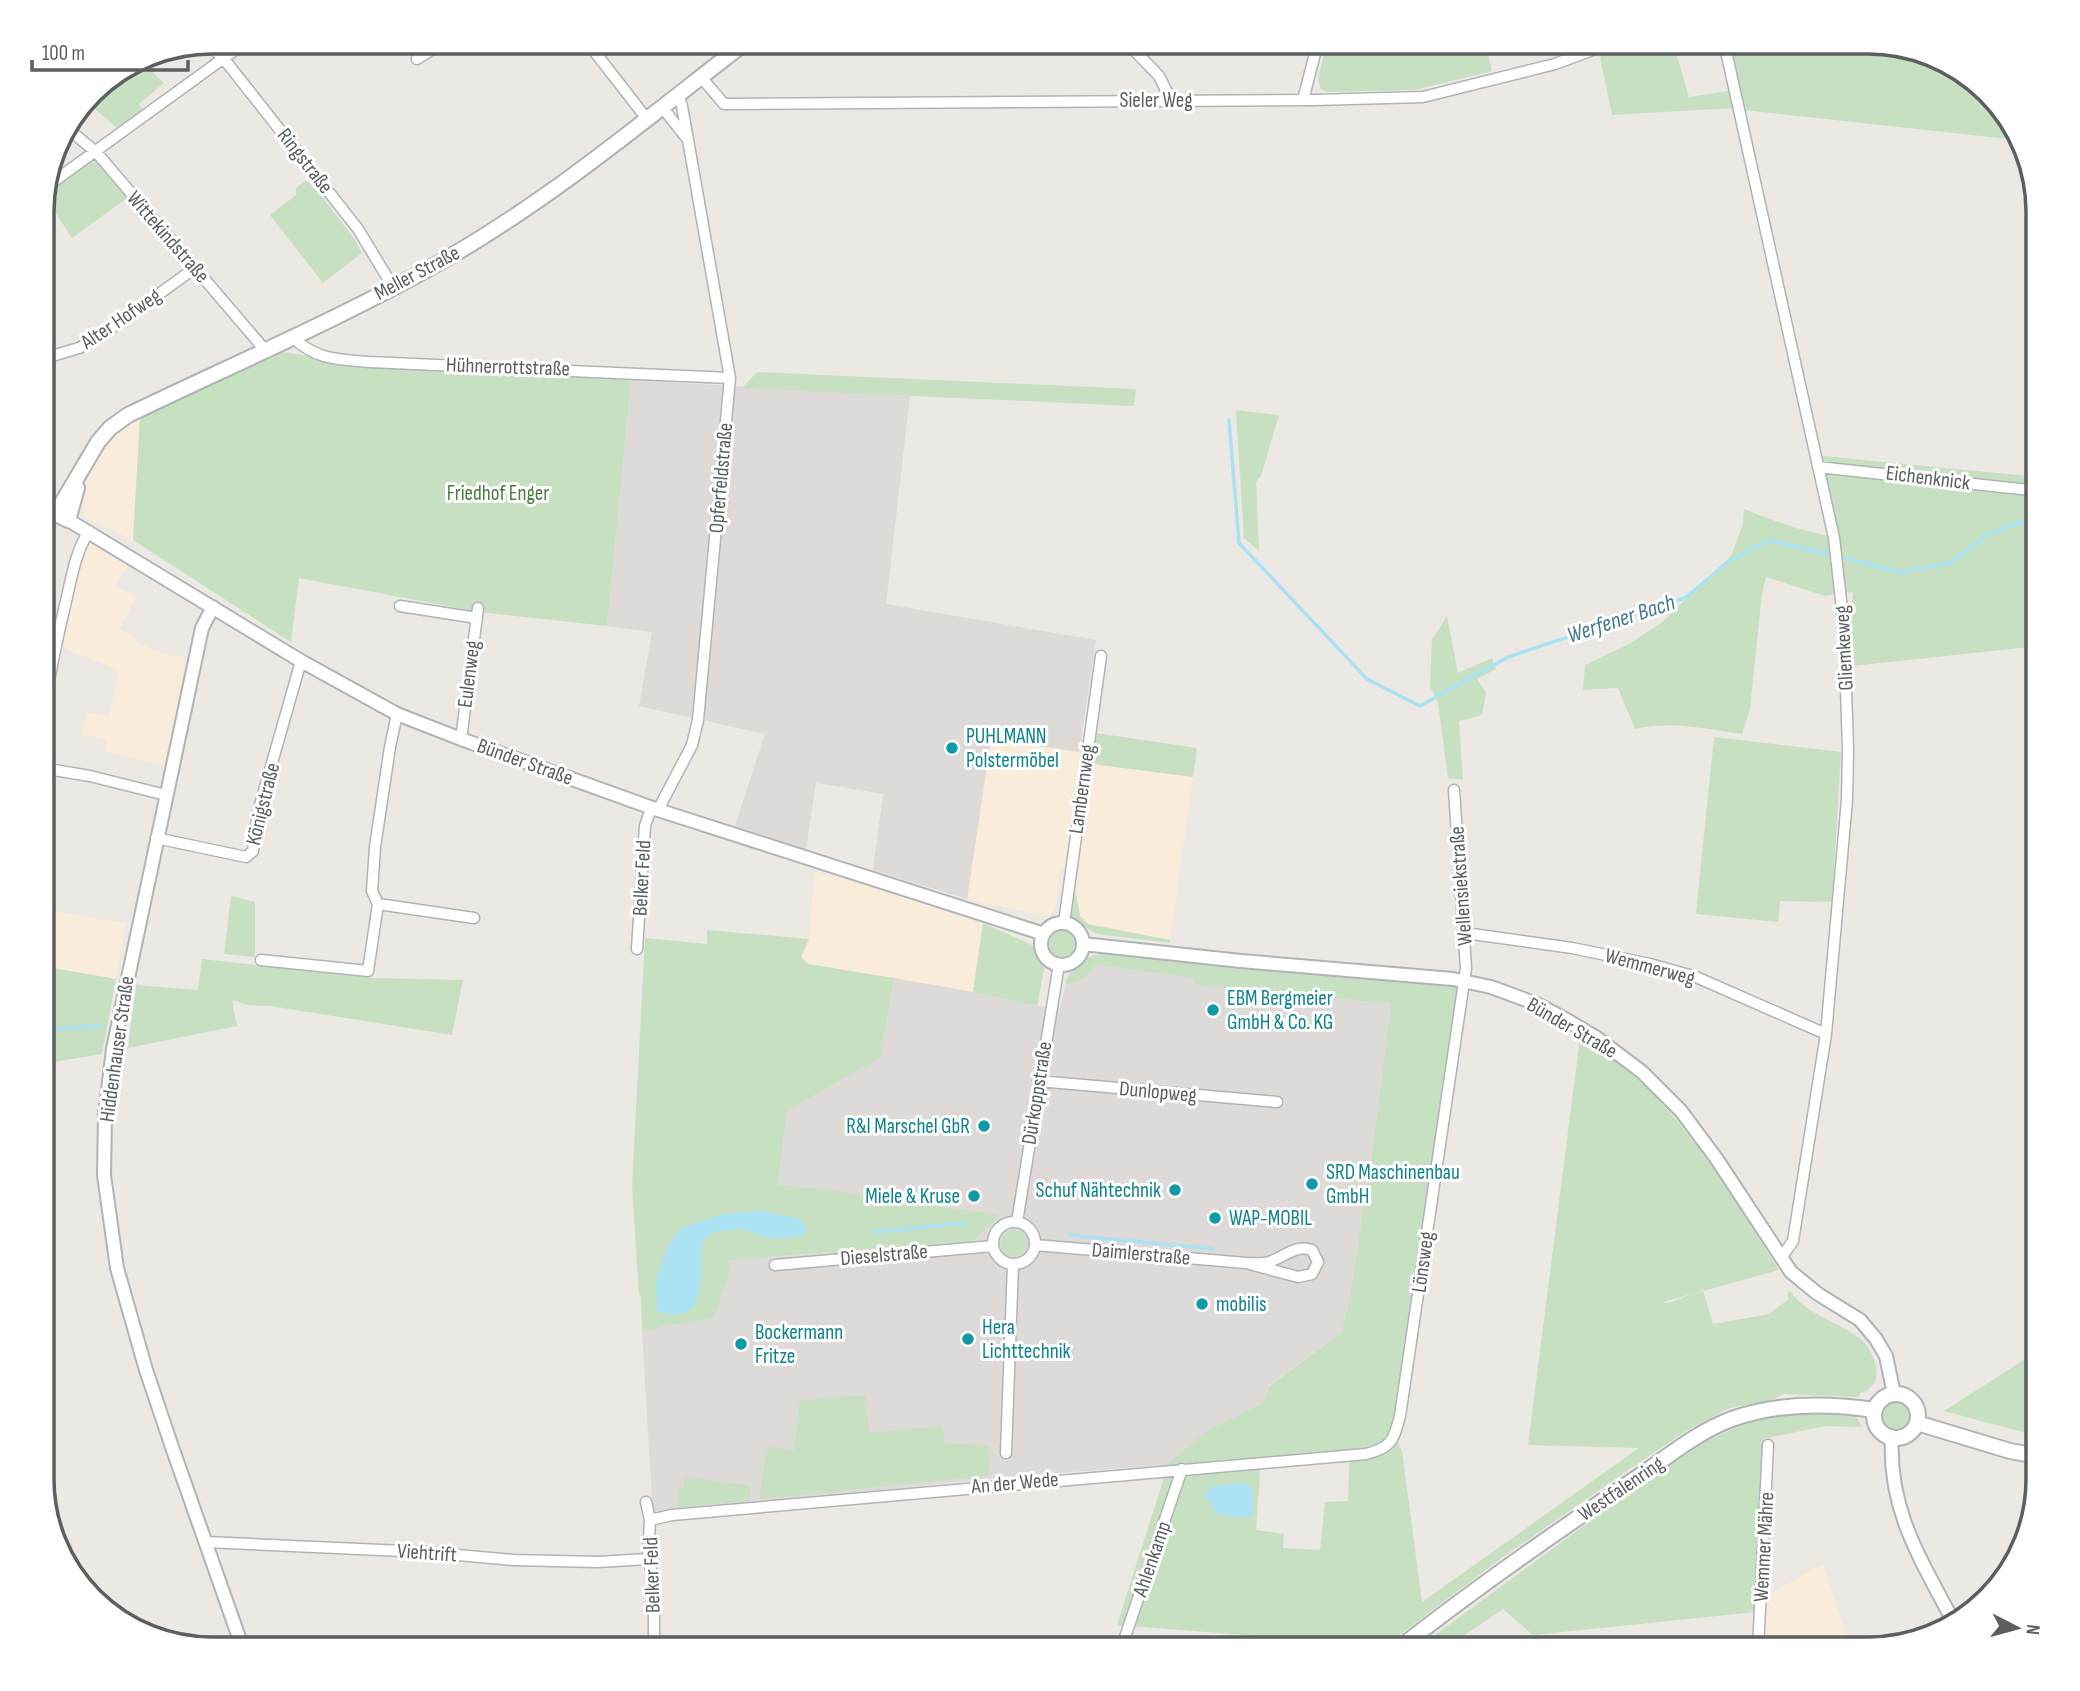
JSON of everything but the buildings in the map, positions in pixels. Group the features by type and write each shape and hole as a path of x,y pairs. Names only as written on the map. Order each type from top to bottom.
{"main road":[{"name":"Meller Straße","path":"55,514 98,442 110,428 128,415 292,337 450,257 545,195 731,54"},
{"path":"1894,1394 1908,1397 1918,1415 1917,1423 1910,1433 1899,1438 1886,1436 1874,1422 1874,1410 1880,1401 1894,1394"},
{"name":"Westfalenring","path":"1415,1637 1606,1498 1695,1439 1731,1420 1759,1412 1817,1404 1874,1410"},
{"path":"1917,1423 2026,1454"}],"street":[{"name":"Ringstraße","path":"219,54 358,229 393,287"},
{"path":"59,178 230,54"},
{"path":"417,59 425,54"},
{"path":"597,54 648,119"},
{"path":"1138,54 1159,76 1171,100"},
{"path":"1303,100 1315,54"},
{"name":"Sieler Weg","path":"701,77 724,104 1423,97 1555,64 1582,54"},
{"name":"Gliemkeweg","path":"1727,54 1834,538 1842,609 1848,750 1846,813 1826,1034 1793,1241 1781,1258"},
{"name":"Opferfeldstraße","path":"654,809 692,745 698,720 730,378 678,95"},
{"name":"Opferfeldstraße","path":"662,107 688,141"},
{"name":"Wittekindstraße","path":"75,135 96,152 265,349"},
{"name":"Alter Hofweg","path":"55,355 79,348 102,335 195,268"},
{"name":"Hühnerrottstraße","path":"292,337 308,351 335,359 730,378"},
{"name":"Eichenknick","path":"1818,467 1848,468 2026,490"},
{"name":"Bünder Straße","path":"55,514 89,531 301,661 397,714 654,809 1044,934"},
{"path":"55,649 73,572 82,541 89,531"},
{"name":"Eulenweg","path":"400,606 477,613 461,739"},
{"name":"Hiddenhauser Straße","path":"214,607 202,628 113,1049 105,1115 104,1175 117,1268 146,1370 239,1637"},
{"name":"Lambernweg","path":"1064,923 1101,656"},
{"name":"Königstraße","path":"156,838 246,857 250,855 253,851 258,812 301,661"},
{"path":"261,960 368,971 378,904 372,891 375,847 397,714"},
{"path":"55,770 166,795"},
{"name":"Wellensiekstraße","path":"1454,789 1465,933 1465,982"},
{"name":"Belker Feld","path":"637,949 646,826 654,809"},
{"path":"378,904 474,918"},
{"path":"1064,923 1080,932 1083,944 1078,957 1059,964 1048,958 1042,947 1044,934 1052,925 1064,923"},
{"name":"Wemmerweg","path":"1465,933 1572,948 1650,964 1696,977 1826,1034"},
{"name":"Bünder Straße","path":"1083,944 1255,963 1453,979 1491,987 1536,1004 1597,1038 1642,1072 1681,1111 1716,1158 1791,1272 1869,1329 1886,1356 1894,1394"},
{"name":"Dürkoppstraße","path":"1017,1222 1059,964"},
{"name":"Lönsweg","path":"1379,1451 1390,1445 1400,1416 1465,982"},
{"name":"Dunlopweg","path":"1038,1081 1277,1102"},
{"path":"1017,1222 1032,1233 1035,1245 1025,1261 1013,1264 998,1256 993,1246 995,1233 999,1228 1004,1224 1017,1222"},
{"name":"Daimlerstraße","path":"1035,1245 1246,1263 1272,1261 1304,1247 1312,1250 1318,1262 1312,1274 1298,1277 1246,1263"},
{"name":"Dieselstraße","path":"775,1265 993,1246"},
{"path":"1006,1453 1013,1264"},
{"path":"1892,1438 1892,1471 1905,1527 1949,1614"},
{"name":"Wemmer Mähre","path":"1759,1637 1768,1445"},
{"name":"An der Wede","path":"650,1520 672,1515 1379,1451"},
{"name":"Ahlenkamp","path":"1125,1637 1182,1469"},
{"name":"Belker Feld","path":"646,1502 650,1520 648,1559 654,1579 654,1637"},
{"name":"Viehtrift","path":"206,1542 425,1552 513,1560 598,1562 648,1559"}],"shaded area":[{"path":"631,380 910,396 886,604 1096,640 1079,752 991,739 967,899 873,870 883,794 816,783 806,849 735,826 765,734 639,706 652,632 607,626"},
{"path":"140,418 133,540 85,518 82,504 84,486 97,460 113,438"},
{"path":"89,543 128,566 116,585 136,597 120,629 152,650 186,658 166,766 105,751 106,740 82,736 86,712 110,716 118,670 61,647 83,556"},
{"path":"991,739 1079,752 1078,762 1193,777 1170,940 1088,924 1080,917 1076,884 1064,867 1061,867 1055,909 1051,915 1045,916 967,899"},
{"path":"814,871 966,915 983,923 973,992 808,964 801,957 809,939"},
{"path":"55,911 126,923 116,979 55,968"},
{"path":"1096,965 1194,978 1194,984 1391,1004 1350,1297 1341,1333 1269,1385 1265,1403 1206,1431 1167,1465 1016,1476 653,1514 642,1331 714,1318 727,1260 974,1241 999,1215 840,1191 778,1186 787,1111 880,1058 894,978 1037,1006 1060,1008 1065,985 1085,979"},
{"path":"1823,1564 1847,1637 1763,1637 1765,1597"}],"green space":[{"path":"1324,54 1488,54 1492,71 1414,90 1327,92 1320,88 1318,78"},
{"path":"1606,54 1676,54 1689,97 1729,91 1733,108 1612,115 1600,57"},
{"path":"1731,54 1868,54 1898,57 1947,75 1986,108 2008,139 1744,110"},
{"path":"148,69 164,83 139,104 143,111 118,129 94,108 133,75"},
{"path":"94,160 127,198 72,238 55,212 57,186"},
{"path":"305,181 311,182 362,253 323,283 270,215 296,195 296,188"},
{"name":"Friedhof Enger","path":"278,351 365,366 631,380 607,626 479,612 299,578 291,642 133,540 140,418"},
{"path":"757,372 1136,389 1134,406 742,388"},
{"path":"1236,410 1279,415 1261,476 1256,482 1259,551 1244,538"},
{"path":"1822,456 2026,476 2026,647 1852,666 1850,626 1853,592 1825,596 1766,577 1750,709 1742,734 1675,725 1635,729 1618,688 1583,690 1585,665 1629,644 1661,623 1731,556 1743,524 1744,509 1802,530 1838,537"},
{"path":"1447,616 1458,673 1492,658 1496,669 1477,679 1486,693 1482,715 1459,721 1463,780 1448,778 1438,703 1430,686 1432,640"},
{"path":"1096,733 1197,748 1193,777 1092,764"},
{"path":"1714,737 1841,752 1832,902 1780,901 1778,922 1696,914"},
{"path":"1074,884 1080,916 1088,924 1170,940 1170,943 1091,931 1071,916"},
{"path":"231,896 255,902 255,957 224,954"},
{"path":"983,923 1032,945 1045,964 1037,1006 973,992"},
{"path":"707,930 809,939 801,957 808,964 894,978 880,1058 787,1111 778,1185 840,1191 999,1215 974,1241 728,1260 729,1273 714,1318 642,1331 632,1186 645,938 707,944"},
{"path":"1062,931 1071,935 1075,944 1071,953 1062,957 1053,953 1049,944 1053,935"},
{"path":"1105,953 1455,984 1458,989 1392,1431 1402,1451 1422,1602 1639,1448 1528,1445 1580,1038 1631,1073 1678,1122 1714,1170 1779,1270 1703,1291 1713,1324 1769,1314 1789,1299 1787,1294 1790,1291 1804,1306 1849,1331 1864,1343 1870,1350 1876,1367 1874,1383 1860,1393 1859,1397 1784,1394 1767,1402 1729,1408 1685,1432 1634,1466 1503,1557 1397,1637 1270,1637 1117,1625 1163,1481 1164,1467 1206,1431 1264,1403 1269,1386 1341,1333 1350,1297 1391,1004 1194,984 1194,978 1096,965 1085,979 1065,985 1070,972 1085,959","holes":["1693,1294 1668,1303 1663,1302","1350,1451 1348,1501 1325,1502 1320,1550 1283,1548 1284,1534 1256,1530 1261,1458"]},
{"path":"202,959 372,978 463,980 452,1035 271,1006 249,1005 232,1000 237,1026 128,1048 136,985 198,990"},
{"path":"55,968 116,979 102,1054 55,1062"},
{"path":"1014,1230 1023,1234 1027,1243 1023,1252 1014,1256 1005,1252 1001,1243 1005,1234"},
{"path":"2026,1359 2026,1433 1944,1411"},
{"path":"865,1395 869,1433 943,1426 944,1443 990,1446 988,1476 759,1499 767,1447 794,1450 800,1401"},
{"path":"1896,1401 1902,1402 1910,1410 1910,1422 1902,1430 1896,1431 1890,1430 1882,1422 1881,1416 1882,1410 1890,1402"},
{"path":"1807,1410 1855,1415 1862,1427 1825,1426 1763,1439 1756,1612 1533,1635 1503,1609 1462,1637 1432,1637 1619,1500 1706,1441 1753,1420"},
{"path":"683,1477 751,1486 749,1501 678,1507 677,1489 684,1488"}],"water":[{"path":"762,1211 800,1219 807,1228 804,1235 771,1239 743,1229 714,1232 703,1240 699,1294 695,1304 687,1312 675,1314 657,1311 656,1281 666,1249 681,1228 724,1214"},
{"path":"1246,1483 1251,1486 1253,1516 1231,1517 1216,1513 1203,1493 1215,1486"}],"waterway":[{"name":"Werfener Bach","path":"1229,420 1239,543 1367,679 1420,706 1441,694"},
{"name":"Werfener Bach","path":"1841,557 1900,572 1950,563 1987,535 2026,520"},
{"name":"Werfener Bach","path":"1443,693 1508,657 1685,598 1728,562 1769,540 1832,555"},
{"path":"55,1029 103,1026"},
{"path":"873,1232 966,1223"},
{"path":"1069,1235 1213,1249"}],"place":[{"name":"PUHLMANN Polstermöbel","path":"952,748"},
{"name":"EBM Bergmeier GmbH & Co. KG","path":"1213,1010"},
{"name":"R&I Marschel GbR","path":"984,1126"},
{"name":"SRD Maschinenbau GmbH","path":"1312,1184"},
{"name":"Schuf Nähtechnik","path":"1175,1190"},
{"name":"Miele & Kruse","path":"974,1196"},
{"name":"WAP-MOBIL","path":"1215,1218"},
{"name":"mobilis","path":"1202,1304"},
{"name":"Hera Lichttechnik","path":"968,1339"},
{"name":"Bockermann Fritze","path":"741,1344"}]}
